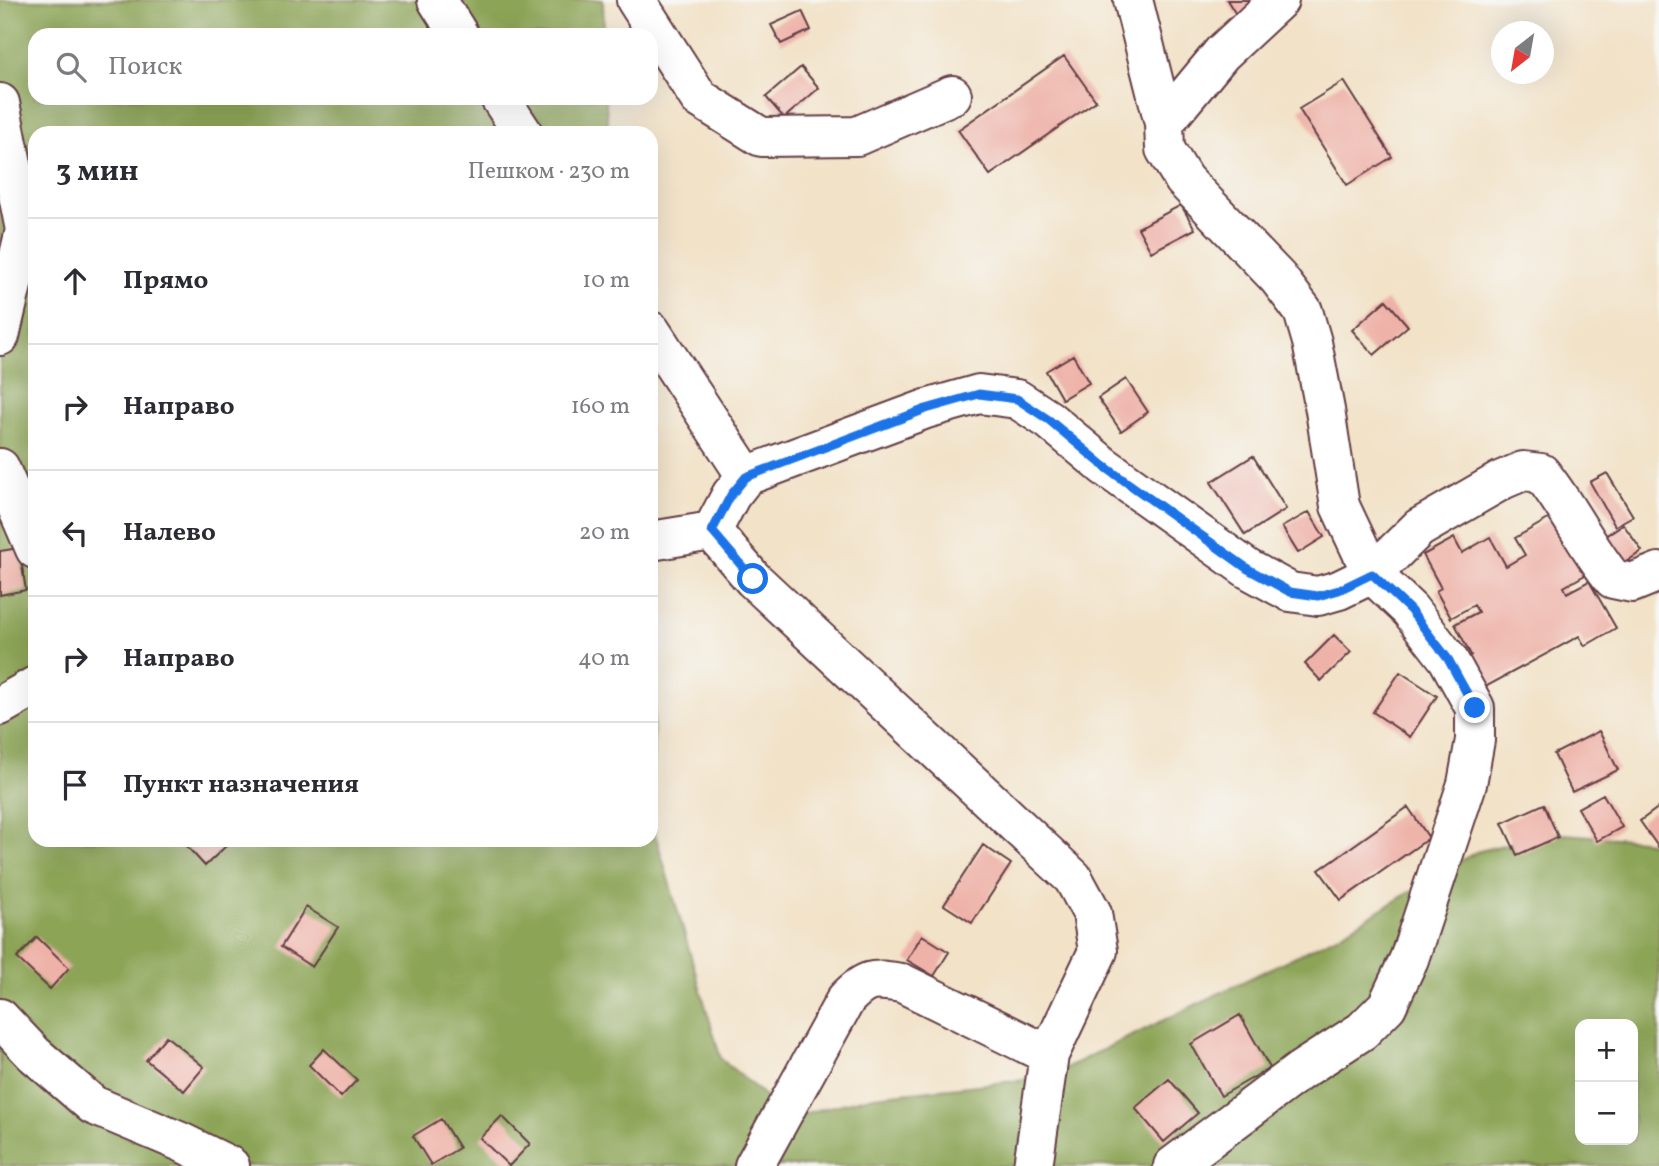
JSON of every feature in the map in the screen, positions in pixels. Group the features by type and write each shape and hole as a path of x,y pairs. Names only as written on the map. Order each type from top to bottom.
{"street":[{"path":"437,0 455,28"},
{"path":"636,0 654,28"},
{"path":"1133,0 1164,123 1165,149 1184,180 1278,278 1303,311 1325,410 1340,506 1372,574 1410,610 1448,659 1475,708 1475,740 1467,784 1409,958 1387,1006 1362,1031 1300,1071 1173,1166"},
{"path":"1164,123 1222,53 1279,0"},
{"path":"658,34 699,98 761,137 857,136 952,95"},
{"path":"0,103 24,230 0,336"},
{"path":"505,105 518,126"},
{"path":"658,342 746,477"},
{"path":"712,531 731,495 746,477 926,409 979,394 1017,399 1049,420 1104,466 1248,569 1290,592 1318,596 1339,590 1372,574 1419,528 1502,480 1523,471 1541,473 1613,579 1632,583 1659,572"},
{"path":"0,468 28,533"},
{"path":"658,540 712,531"},
{"path":"712,531 753,579 1073,878 1092,913 1098,951 1049,1055 1033,1166"},
{"path":"0,706 28,691"},
{"path":"754,1166 846,999 860,984 878,980 902,983 1049,1055"},
{"path":"0,1018 34,1054 93,1105 230,1166"}],"green space":[{"path":"0,0 603,0 604,28 28,28 28,105 606,105 608,126 28,126 28,847 658,847 658,844 721,1059 790,1117 874,1096 1045,1078 1337,936 1476,852 1551,833 1642,840 1659,847 1659,1166 0,1166"}],"building":[{"path":"1227,0 1263,0 1237,16"},
{"path":"802,11 811,30 781,44 771,25"},
{"path":"1064,56 1096,101 990,175 958,130"},
{"path":"801,67 819,88 784,118 766,97"},
{"path":"1344,81 1392,157 1347,185 1299,109"},
{"path":"1181,205 1195,229 1151,252 1138,228"},
{"path":"1386,300 1408,326 1374,355 1352,330"},
{"path":"1073,355 1089,383 1062,399 1046,371"},
{"path":"1126,379 1148,412 1121,431 1098,398"},
{"path":"1253,456 1286,509 1245,535 1211,482"},
{"path":"1607,473 1633,516 1615,526 1590,482"},
{"path":"1309,512 1324,537 1298,553 1282,527"},
{"path":"1552,517 1585,575 1564,587 1567,593 1589,581 1616,628 1585,646 1579,636 1478,691 1462,660 1471,655 1455,624 1478,612 1474,605 1451,618 1436,591 1441,588 1423,555 1454,538 1462,553 1490,537 1506,566 1525,555 1515,538"},
{"path":"1623,524 1642,551 1620,566 1601,539"},
{"path":"19,548 26,590 0,595 0,551"},
{"path":"1334,635 1351,652 1321,681 1305,664"},
{"path":"1400,672 1437,696 1410,737 1373,712"},
{"path":"1599,731 1618,770 1572,792 1554,754"},
{"path":"1603,794 1622,827 1597,841 1578,808"},
{"path":"1544,804 1558,837 1517,855 1502,823"},
{"path":"1408,807 1429,838 1341,900 1319,870"},
{"path":"1659,807 1659,848 1640,821"},
{"path":"983,845 1011,864 972,923 944,905"},
{"path":"187,847 225,847 205,866"},
{"path":"306,907 338,927 312,967 281,947"},
{"path":"922,935 949,952 934,976 907,960"},
{"path":"37,937 69,968 50,989 17,958"},
{"path":"1240,1015 1270,1068 1221,1096 1191,1044"},
{"path":"166,1036 204,1067 184,1091 146,1060"},
{"path":"324,1049 357,1080 341,1097 309,1065"},
{"path":"1169,1079 1198,1113 1164,1142 1135,1108"},
{"path":"502,1116 530,1144 509,1166 480,1138"},
{"path":"441,1119 459,1148 431,1165 413,1136"}],"route":[{"path":"753,579 712,531 731,495 746,477 926,409 979,394 1017,399 1049,420 1104,466 1248,569 1290,592 1318,596 1339,590 1372,574 1410,610 1448,659 1475,708"}]}
